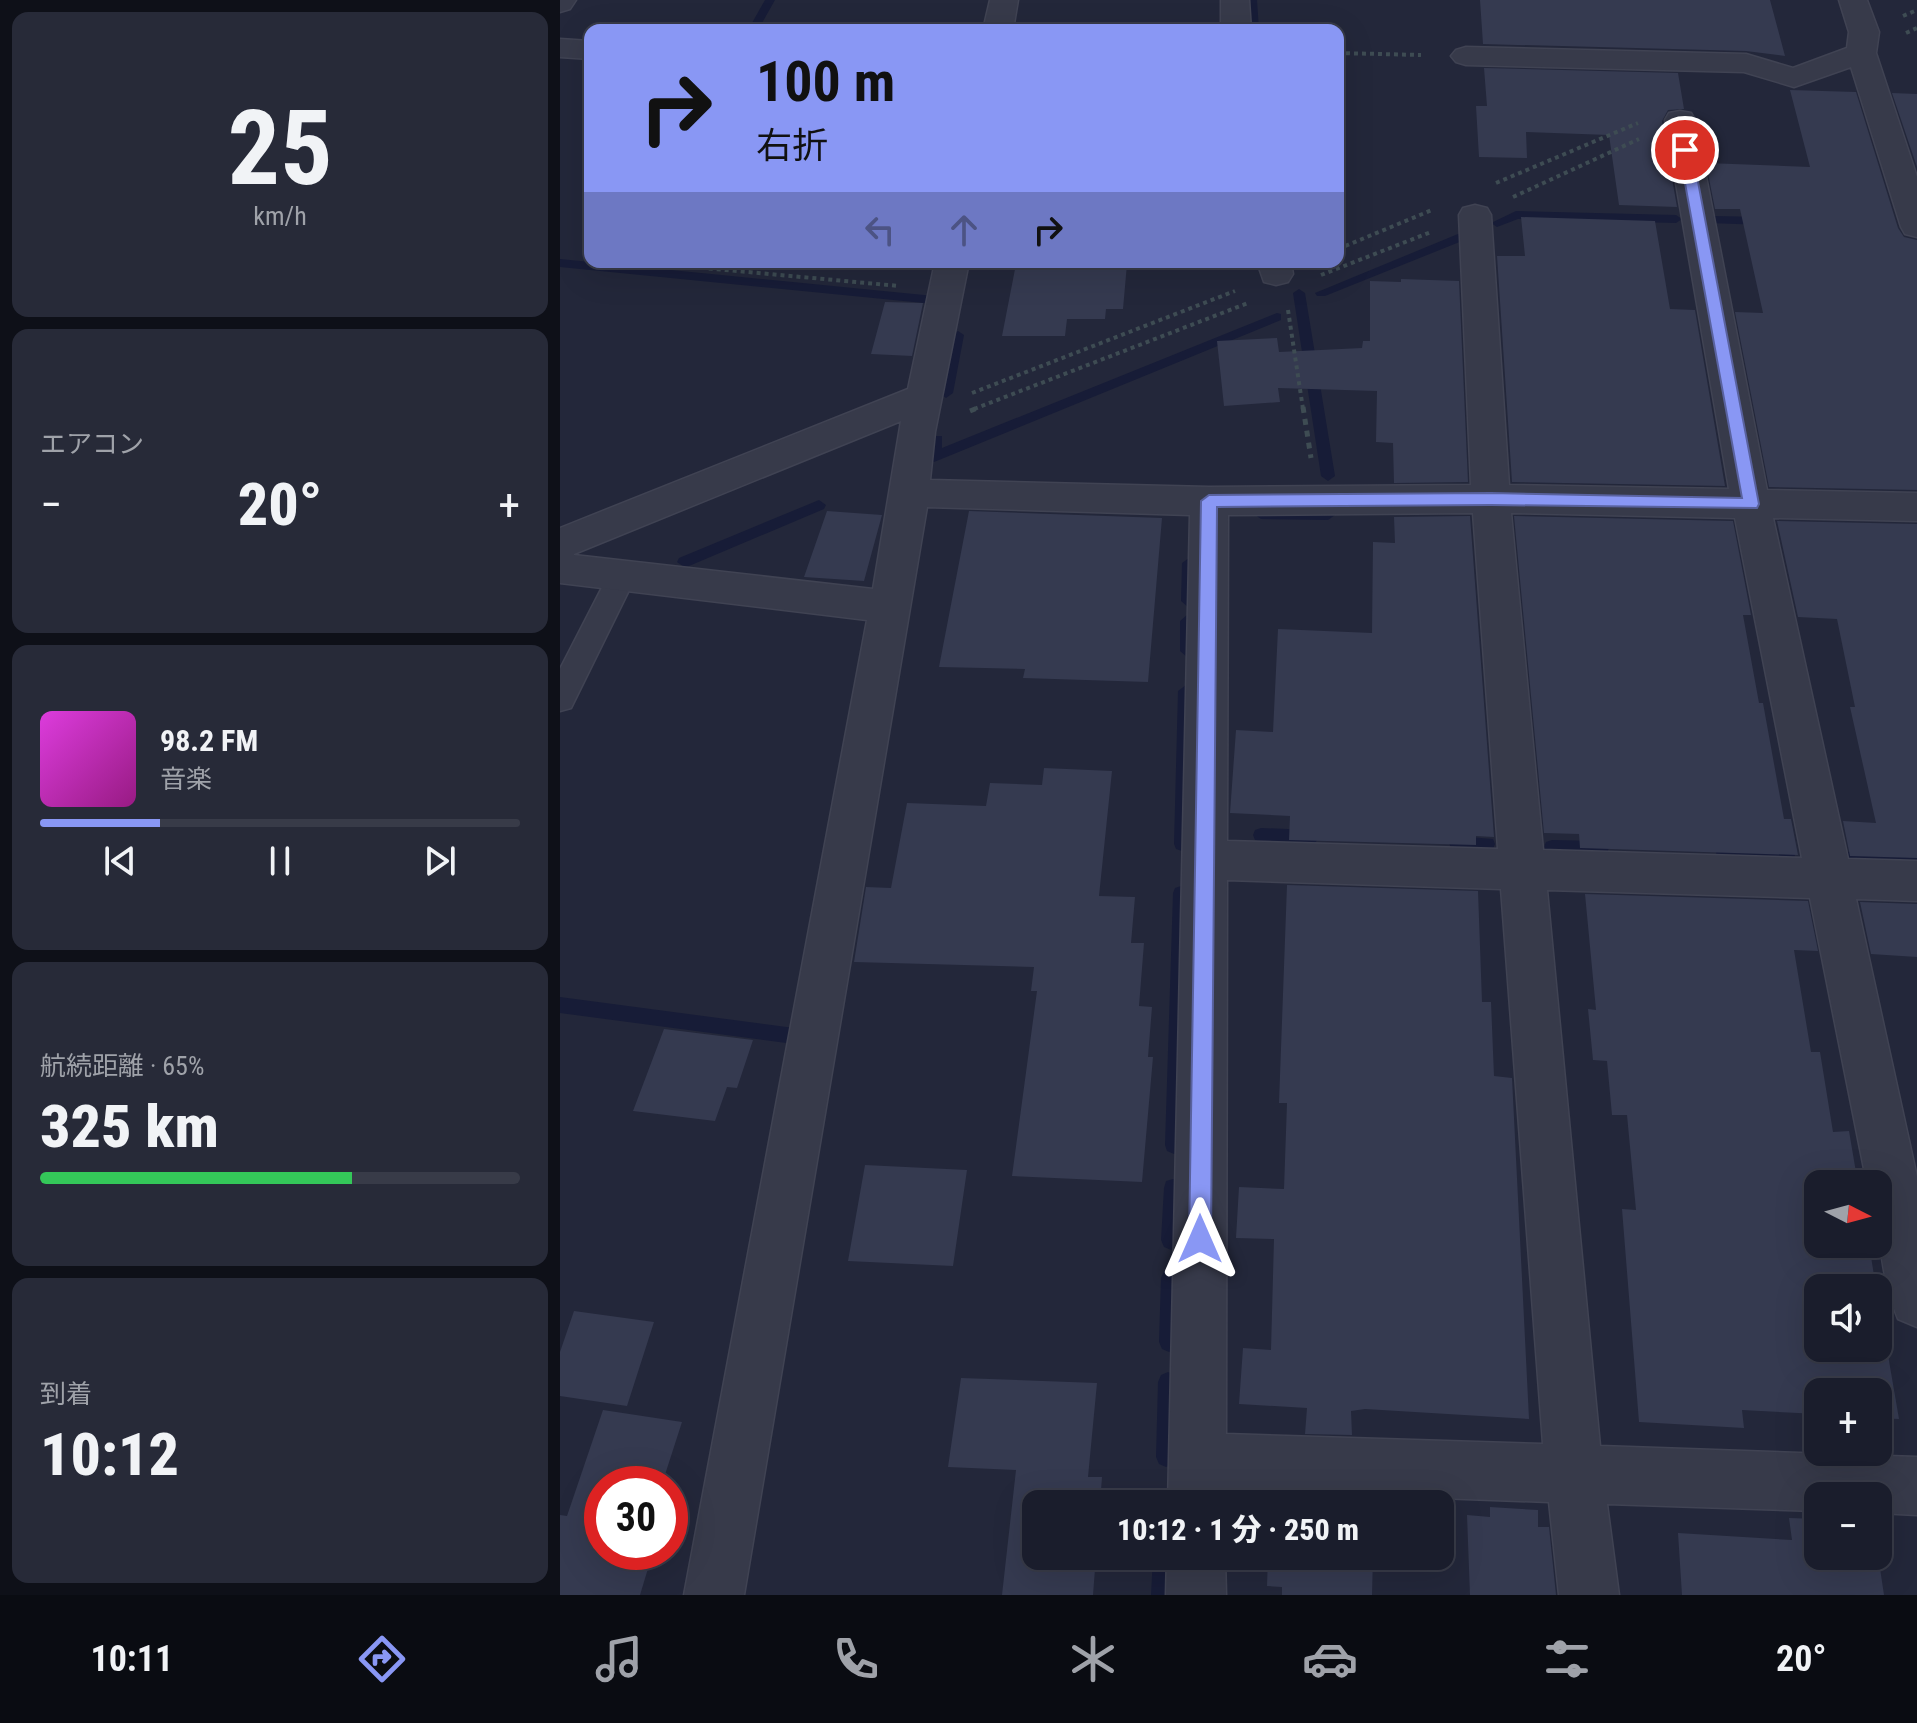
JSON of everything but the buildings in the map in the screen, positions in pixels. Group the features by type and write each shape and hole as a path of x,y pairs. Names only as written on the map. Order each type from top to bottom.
{"street":[{"path":"999,24 1004,0"},
{"path":"1235,0 1236,24"},
{"path":"1853,0 1917,227"},
{"path":"1466,56 1746,63 1794,78 1863,42"},
{"path":"1680,120 1751,504 1917,1300"},
{"path":"1469,202 1491,499 1574,1474 1589,1595"},
{"path":"714,1595 910,493 920,414 949,276"},
{"path":"560,544 920,414"},
{"path":"910,493 1209,501 1491,499 1917,507"},
{"path":"1209,501 1197,1482 1574,1474 1917,1486"},
{"path":"583,575 889,607"},
{"path":"1205,860 1917,881"},
{"path":"1196,1570 1196,1595"}],"lane":[{"path":"560,699 583,575"}],"path":[{"path":"1863,42 1917,10"},
{"path":"1344,53 1466,56"},
{"path":"1344,263 1643,120"},
{"path":"1344,247 1680,120"},
{"path":"757,268 949,276"},
{"path":"1314,278 1334,268"},
{"path":"1279,280 1318,500"},
{"path":"920,414 1255,301"}],"waterway":[{"path":"756,24 770,0"},
{"path":"1252,0 1254,24"},
{"path":"1497,223 1516,215 1676,219"},
{"path":"1713,220 1764,221"},
{"path":"1321,293 1458,238"},
{"path":"560,263 584,265"},
{"path":"611,268 934,300"},
{"path":"1299,293 1328,476"},
{"path":"937,439 934,457 1277,317"},
{"path":"946,393 958,335"},
{"path":"684,562 819,505"},
{"path":"1261,514 1328,515"},
{"path":"1188,601 1189,563"},
{"path":"1187,621 1187,651"},
{"path":"1182,844 1186,691"},
{"path":"1261,835 1310,837"},
{"path":"1457,843 1487,844"},
{"path":"1552,847 1601,848"},
{"path":"1724,853 1787,855"},
{"path":"1854,857 1917,860"},
{"path":"1174,1145 1181,893"},
{"path":"560,1005 794,1036"},
{"path":"1171,1240 1173,1188"},
{"path":"1169,1342 1171,1278"},
{"path":"1166,1457 1168,1382"},
{"path":"1162,1595 1163,1570"}],"route":[{"path":"1200,1239 1209,501 1491,499 1751,504 1685,150"}]}
